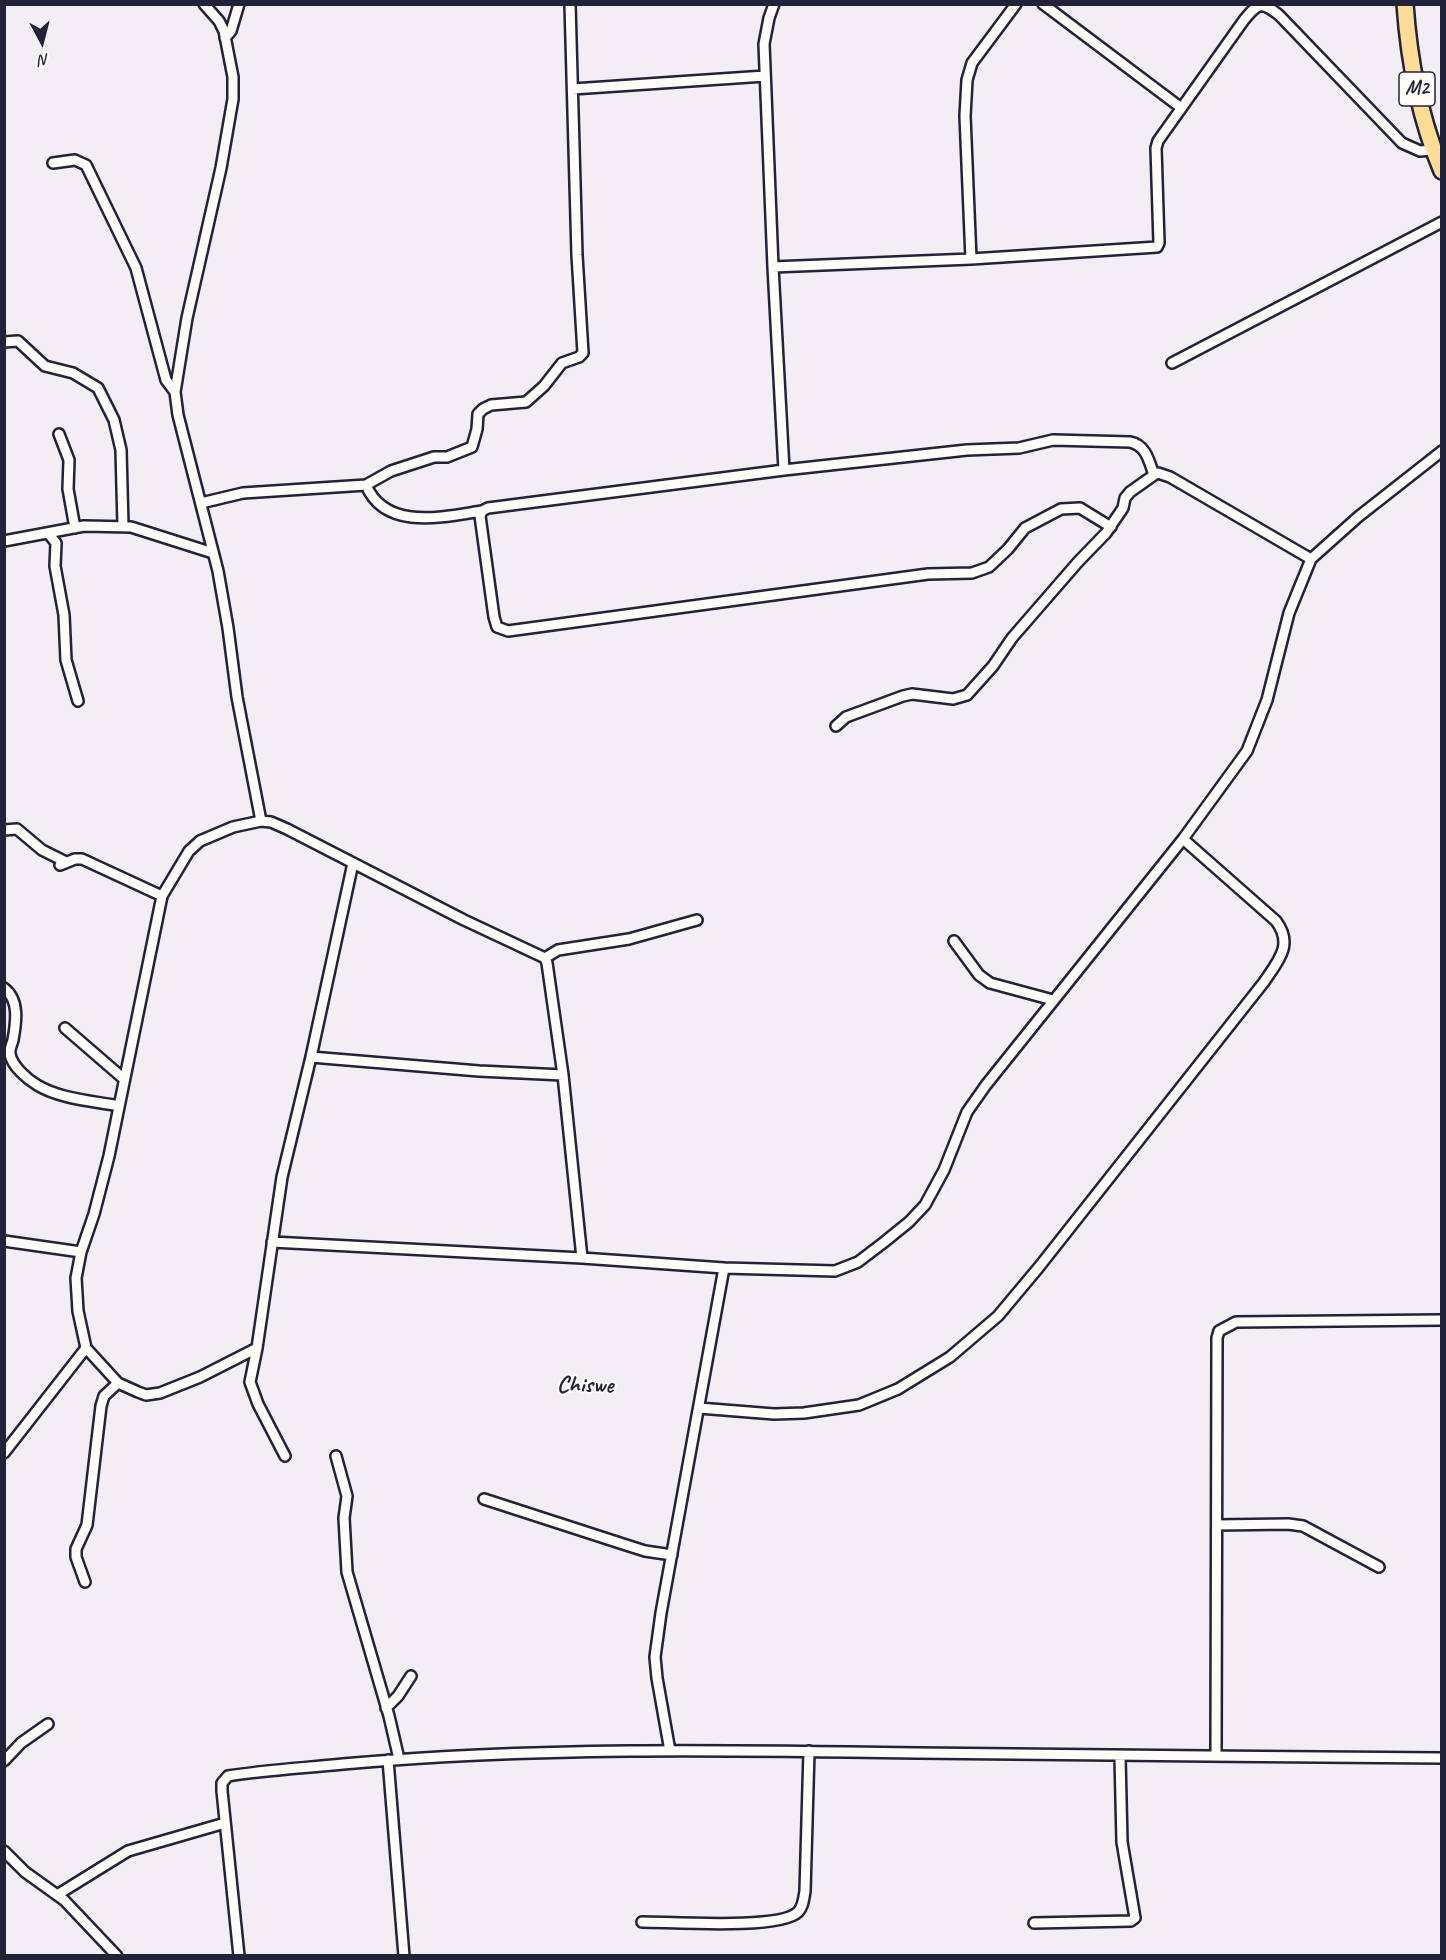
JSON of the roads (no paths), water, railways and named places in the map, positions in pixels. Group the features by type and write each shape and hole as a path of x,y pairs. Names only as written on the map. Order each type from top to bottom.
{"highway":[{"name":"M2","path":"1405,4 1417,87 1433,150 1442,171"}],"street":[{"path":"204,4 219,21 225,38 233,77 231,120 188,318 175,392 178,415 220,582 237,697 261,821"},
{"path":"225,38 231,31 239,4"},
{"path":"201,503 243,494 366,485 391,471 434,457 447,457 472,447 478,414 483,409 491,405 526,402 544,386 562,363 579,357 583,352 577,255 570,4"},
{"path":"774,4 764,44 784,470"},
{"path":"971,259 965,116 969,72 972,63 1016,4"},
{"path":"1043,4 1180,107"},
{"path":"773,267 1157,248 1159,243 1156,148 1158,141 1244,20 1254,7 1261,5 1279,15 1402,143 1420,151 1433,150"},
{"path":"573,88 765,76"},
{"path":"53,163 75,160 86,165 114,217 136,268 166,380 175,392"},
{"path":"1172,363 1442,222"},
{"path":"4,342 18,341 45,366 74,373 98,388 114,420 121,450 123,526"},
{"path":"59,434 69,460 68,489 75,528"},
{"path":"366,485 370,494 388,512 408,517 449,516 500,507 784,470 967,450 1019,447 1053,440 1138,444 1146,454 1154,474"},
{"path":"272,1242 582,1258 724,1268 835,1271 858,1262 909,1222 924,1205 944,1170 968,1112 986,1085 1183,839 1238,764 1254,734 1267,700 1290,613 1311,559 1358,517 1442,451"},
{"path":"836,726 846,717 903,696 912,694 953,699 967,695 993,666 1012,638 1111,527 1130,492 1154,474 1164,474 1170,477 1311,559"},
{"path":"482,511 480,516 494,617 497,627 508,632 928,574 972,573 989,567 1025,528 1061,509 1080,508 1111,527"},
{"path":"4,541 75,528 123,526 213,553"},
{"path":"48,533 56,543 55,566 64,615 66,660 78,701"},
{"path":"257,1348 200,1377 153,1396 138,1392 118,1383 86,1348 78,1311 76,1278 81,1252 94,1214 119,1106 162,896 189,851 200,841 233,827 261,821 271,822 464,920 545,957 563,1075 582,1258"},
{"path":"4,830 17,829 42,850 63,863 82,859 162,896"},
{"path":"699,1408 774,1414 804,1413 860,1405 898,1389 928,1372 967,1344 998,1316 1097,1194 1264,981 1284,952 1284,936 1276,921 1183,839"},
{"path":"285,1456 258,1404 250,1382 282,1177 311,1057 353,863"},
{"path":"545,957 558,950 629,939 697,920"},
{"path":"954,941 979,975 990,983 1053,1000"},
{"path":"4,988 14,999 16,1007 10,1054 25,1076 38,1086 60,1094 119,1106"},
{"path":"65,1028 124,1079"},
{"path":"311,1057 480,1071 563,1075"},
{"path":"4,1241 81,1252"},
{"path":"670,1751 655,1657 724,1268"},
{"path":"1216,1755 1216,1338 1219,1331 1236,1322 1442,1320"},
{"path":"4,1453 86,1348"},
{"path":"85,1582 76,1557 76,1549 87,1525 101,1406 104,1396 118,1383"},
{"path":"336,1456 347,1496 344,1518 346,1572 399,1760"},
{"path":"484,1499 645,1551 672,1555"},
{"path":"1217,1525 1288,1524 1303,1526 1379,1567"},
{"path":"386,1708 398,1696 411,1676"},
{"path":"4,1761 21,1743 48,1724"},
{"path":"239,1956 222,1783 228,1776 388,1760 525,1753 809,1751 1120,1757 1216,1755 1442,1758"},
{"path":"642,1922 772,1922 800,1911 805,1890 809,1751"},
{"path":"1034,1923 1131,1921 1135,1918 1122,1842 1120,1757"},
{"path":"388,1760 405,1956"},
{"path":"57,1895 128,1851 225,1823"},
{"path":"4,1851 19,1866 57,1895 117,1956"}],"district":[{"name":"Chiswe","path":"585,1386"}]}
